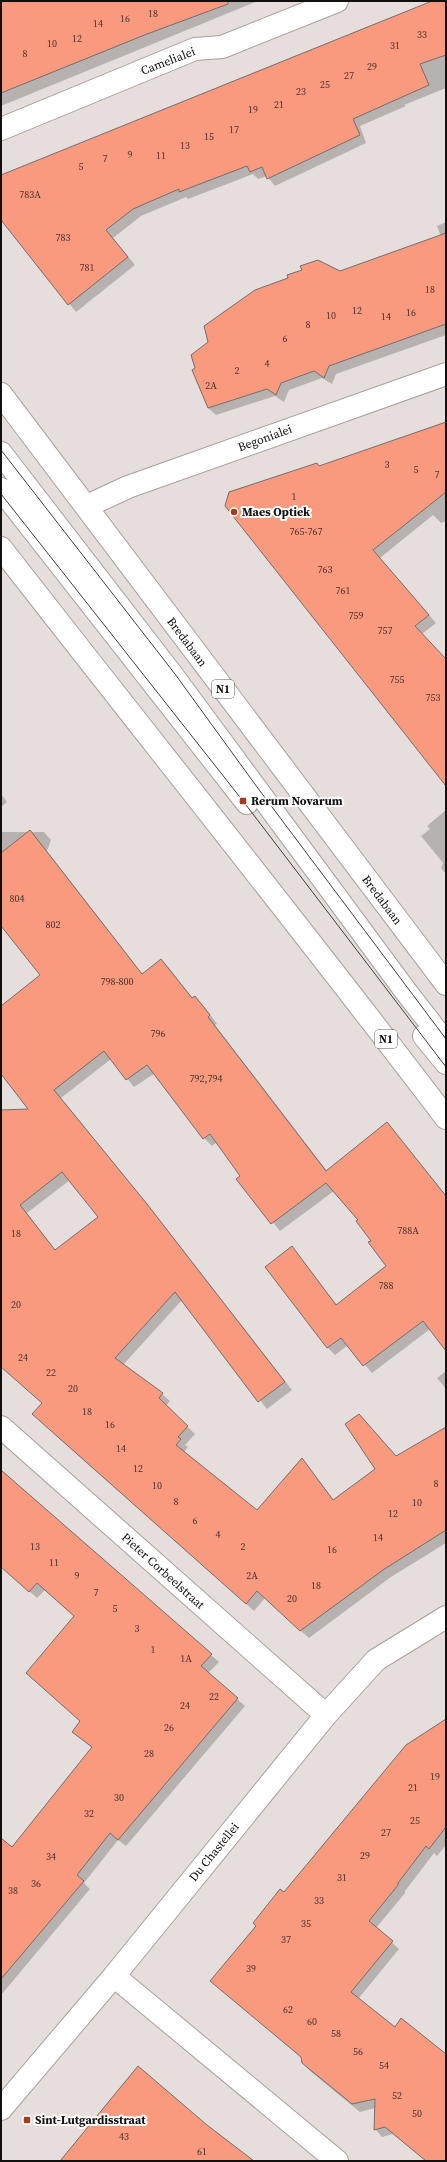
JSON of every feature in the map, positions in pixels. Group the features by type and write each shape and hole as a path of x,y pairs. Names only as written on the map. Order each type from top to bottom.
{"street":[{"name":"Camelialei","path":"1,129 195,49 222,47 337,1"},
{"name":"Begonialei","path":"86,506 136,485 446,374"},
{"name":"Bredabaan","path":"1,394 446,984"},
{"path":"1,453 173,676 392,974 446,1043"},
{"path":"1,489 245,799 446,1063"},
{"name":"N1","path":"1,548 176,773 325,959 446,1118"},
{"name":"Pieter Corbeelstraat","path":"1,1427 326,1715"},
{"name":"Du Chastellei","path":"1,2109 114,1976 326,1715 376,1660 446,1617"},
{"path":"114,1976 337,2161"}],"building":[{"path":"1,1 228,1 228,4 147,34 1,93"},
{"path":"432,1 446,1 446,55 420,64 429,85 353,119 360,135 267,179 262,167 250,172 247,166 179,192 179,189 133,209 106,230 128,257 68,305 1,220 1,175"},
{"path":"446,233 446,324 329,366 324,378 314,371 281,383 276,395 267,389 208,408 192,370 195,368 191,355 208,342 204,326 255,290 288,278 287,275 302,270 300,266 318,260 340,271"},
{"path":"446,422 446,492 373,550 429,615 415,626 446,659 446,786 225,506 229,492 317,463 319,466"},
{"path":"30,830 142,974 161,959 192,998 195,996 210,1015 208,1017 326,1171 387,1122 446,1196 446,1351 423,1321 363,1366 341,1338 327,1348 265,1267 292,1246 336,1305 386,1266 368,1242 371,1241 356,1221 358,1220 326,1183 271,1224 236,1179 240,1176 210,1134 203,1139 147,1065 126,1080 104,1051 54,1090 147,1204 285,1382 258,1402 175,1292 115,1358 163,1393 159,1398 188,1426 178,1437 181,1439 176,1445 257,1510 302,1458 333,1500 375,1469 345,1424 359,1414 396,1456 446,1427 446,1530 383,1570 300,1631 257,1591 246,1604 32,1414 42,1403 1,1367 1,1110 28,1109 1,1074 1,1006 40,975 1,926 1,853","holes":["62,1172 98,1217 55,1250 20,1205"]},
{"path":"1,1470 212,1654 201,1666 238,1698 118,1840 110,1833 77,1875 84,1881 1,1979 1,1838 12,1847 92,1747 72,1732 80,1721 26,1673 74,1616 37,1583 29,1592 1,1567"},
{"path":"446,1719 446,1827 429,1849 426,1846 398,1885 369,1921 393,1941 351,1992 395,2027 401,2018 446,2054 446,2161 426,2161 385,2127 374,2130 375,2099 352,2104 302,2063 301,2057 210,1981 256,1926 253,1923 280,1889 284,1892 406,1745"},
{"path":"138,2066 207,2125 254,2161 60,2161"}],"tram line":[{"path":"1,450 175,674 257,787 446,1039"},
{"path":"1,494 243,801 446,1067"}],"place":[{"name":"Maes Optiek","path":"234,512"},
{"name":"Rerum Novarum","path":"243,801"},
{"name":"Sint-Lutgardisstraat","path":"27,2120"}]}
